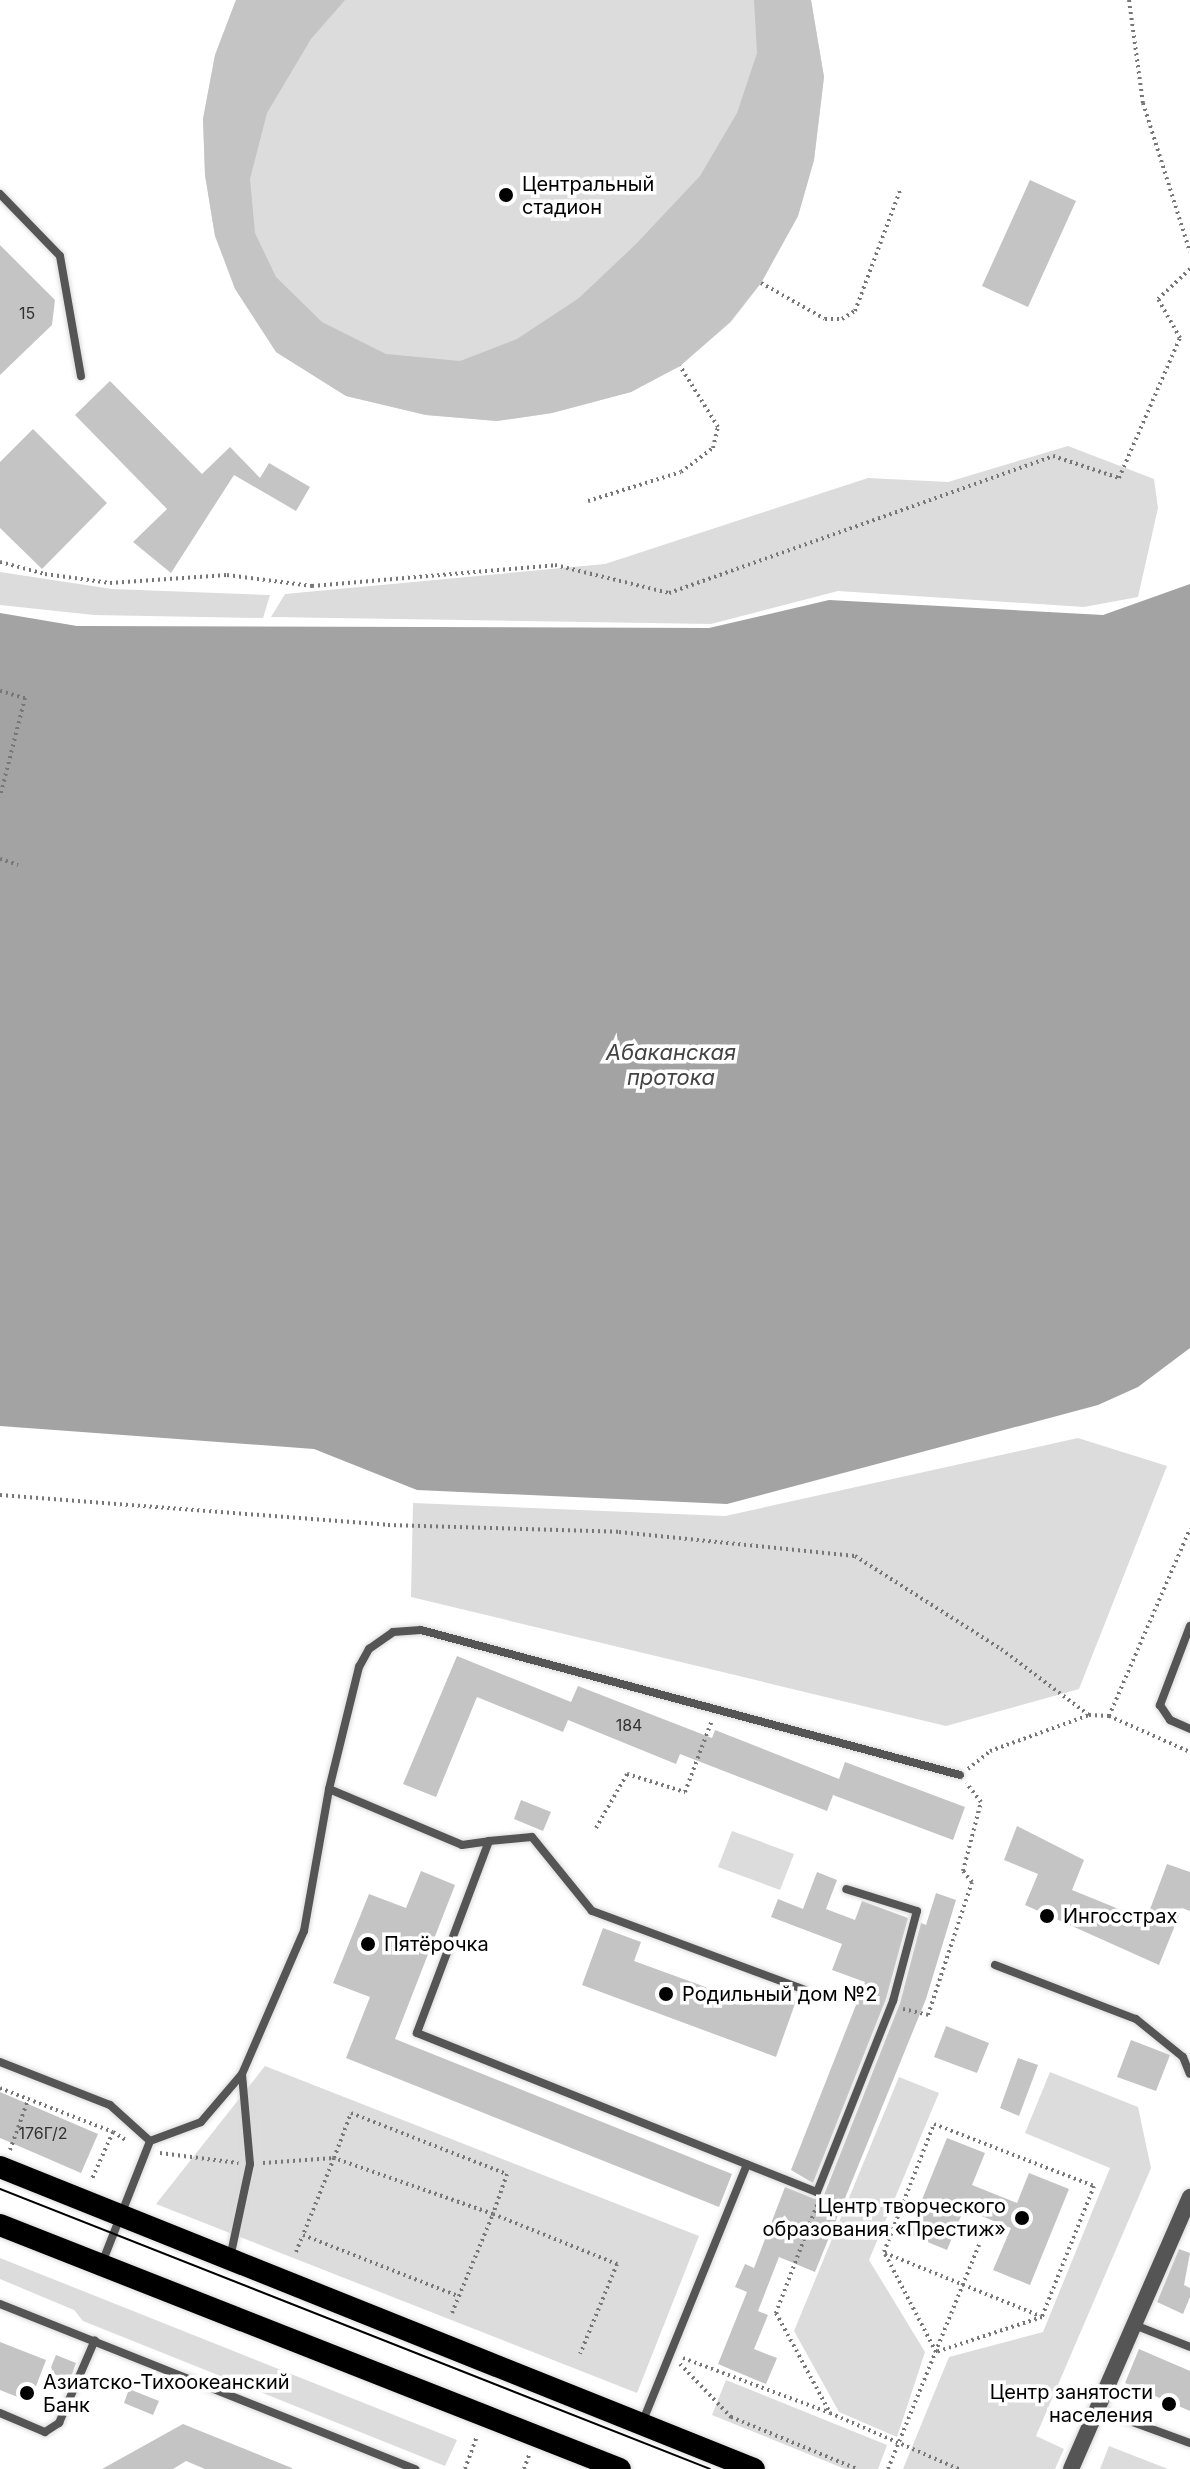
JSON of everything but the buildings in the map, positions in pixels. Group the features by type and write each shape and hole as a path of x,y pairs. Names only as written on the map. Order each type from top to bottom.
{"highway":[{"path":"5,2159 120,2215 754,2469"},
{"path":"0,2225 620,2469"}],"street":[{"path":"1071,2469 1131,2323 1190,2197"}],"lane":[{"path":"0,194 60,256 81,376"},
{"path":"1190,1626 1160,1705 1170,1720 1190,1729"},
{"path":"101,2266 150,2141 201,2122 242,2074 304,1931 329,1789 359,1667 369,1649 393,1632 421,1630 717,1707 960,1775"},
{"path":"329,1789 462,1845 532,1837 592,1911 805,1990"},
{"path":"489,1841 417,2033 817,2192 893,2001 917,1911 846,1889"},
{"path":"995,1965 1136,2019 1183,2057 1190,2074"},
{"path":"0,2062 110,2105 150,2141"},
{"path":"230,2258 250,2164 242,2074"},
{"path":"641,2424 747,2165"},
{"path":"0,2304 415,2469"},
{"path":"1131,2323 1190,2347"},
{"path":"0,2413 45,2432 59,2423 95,2340"},
{"path":"1095,2409 1190,2443"}],"path":[{"path":"1129,0 1143,103 1190,252"},
{"path":"761,283 825,319 842,319 855,311 901,188"},
{"path":"0,562 110,583 227,575 312,586 555,565 669,593 1053,456 1119,478 1180,338 1158,299 1190,269"},
{"path":"588,501 681,472 713,448 718,427 680,366"},
{"path":"0,691 25,698 0,797"},
{"path":"0,859 18,865"},
{"path":"0,1495 388,1525 619,1532 855,1556 1001,1649 1089,1715"},
{"path":"1109,1716 1190,1529"},
{"path":"596,1828 627,1774 685,1792 717,1707"},
{"path":"895,2007 928,2015 972,1882 963,1871 981,1802 960,1775 990,1751 1089,1715 1109,1716 1190,1752"},
{"path":"0,2088 113,2132 146,2151 250,2164 334,2158 493,2214 617,2264 580,2354"},
{"path":"5,2159 29,2100"},
{"path":"296,2252 351,2113 507,2174 452,2313"},
{"path":"936,2352 884,2252 934,2124 1094,2186 1042,2317"},
{"path":"78,2177 91,2182 113,2132"},
{"path":"0,2146 5,2159"},
{"path":"5,2159 24,2156"},
{"path":"819,2200 776,2313 830,2413"},
{"path":"303,2235 458,2296"},
{"path":"888,2469 979,2245"},
{"path":"884,2252 1042,2317"},
{"path":"936,2352 1042,2317"},
{"path":"670,2354 830,2413 959,2469"},
{"path":"670,2354 731,2417 857,2469"},
{"path":"465,2469 477,2436"},
{"path":"524,2469 529,2455"}],"shaded area":[{"name":"Центральный стадион","path":"236,0 811,0 824,77 814,160 798,216 761,283 731,322 680,366 631,392 552,413 497,421 426,415 346,396 276,352 215,236 205,175 203,119 215,55"},
{"path":"1068,446 1154,479 1158,508 1138,597 1084,607 838,591 711,624 271,617 285,594 605,564 868,478 948,482"},
{"path":"0,572 112,589 270,595 263,618 94,615 0,605"},
{"path":"1078,1438 1167,1466 1079,1689 946,1726 411,1597 413,1503 725,1516"},
{"path":"732,1831 794,1854 780,1890 718,1867"},
{"path":"265,2066 699,2236 637,2393 156,2204"},
{"path":"1050,2072 1138,2107 1151,2168 1036,2436 1064,2449 1055,2469 903,2469 949,2357 1043,2332 1110,2168 1025,2133"},
{"path":"899,2077 939,2093 869,2260 925,2352 897,2437 839,2412 794,2331"},
{"path":"0,2258 457,2440 445,2466 83,2321 74,2310 0,2279"},
{"path":"726,2380 887,2445 878,2469 845,2469 712,2415"},
{"path":"1109,2446 1168,2469 1100,2469"}],"water":[{"name":"Абаканская протока","path":"1190,584 1190,1348 1138,1387 1098,1405 727,1504 417,1490 314,1449 0,1426 0,613 77,626 709,628 829,600 1103,615"}],"tram line":[{"path":"0,2189 710,2469"}],"place":[{"name":"Центральный стадион","path":"506,195"},
{"name":"Ингосстрах","path":"1047,1916"},
{"name":"Пятёрочка","path":"368,1944"},
{"name":"Родильный дом №2","path":"666,1994"},
{"name":"Центр творческого образования «Престиж»","path":"1022,2218"},
{"name":"Азиатско-Тихоокеанский Банк","path":"27,2393"},
{"name":"Центр занятости населения","path":"1169,2404"}]}
